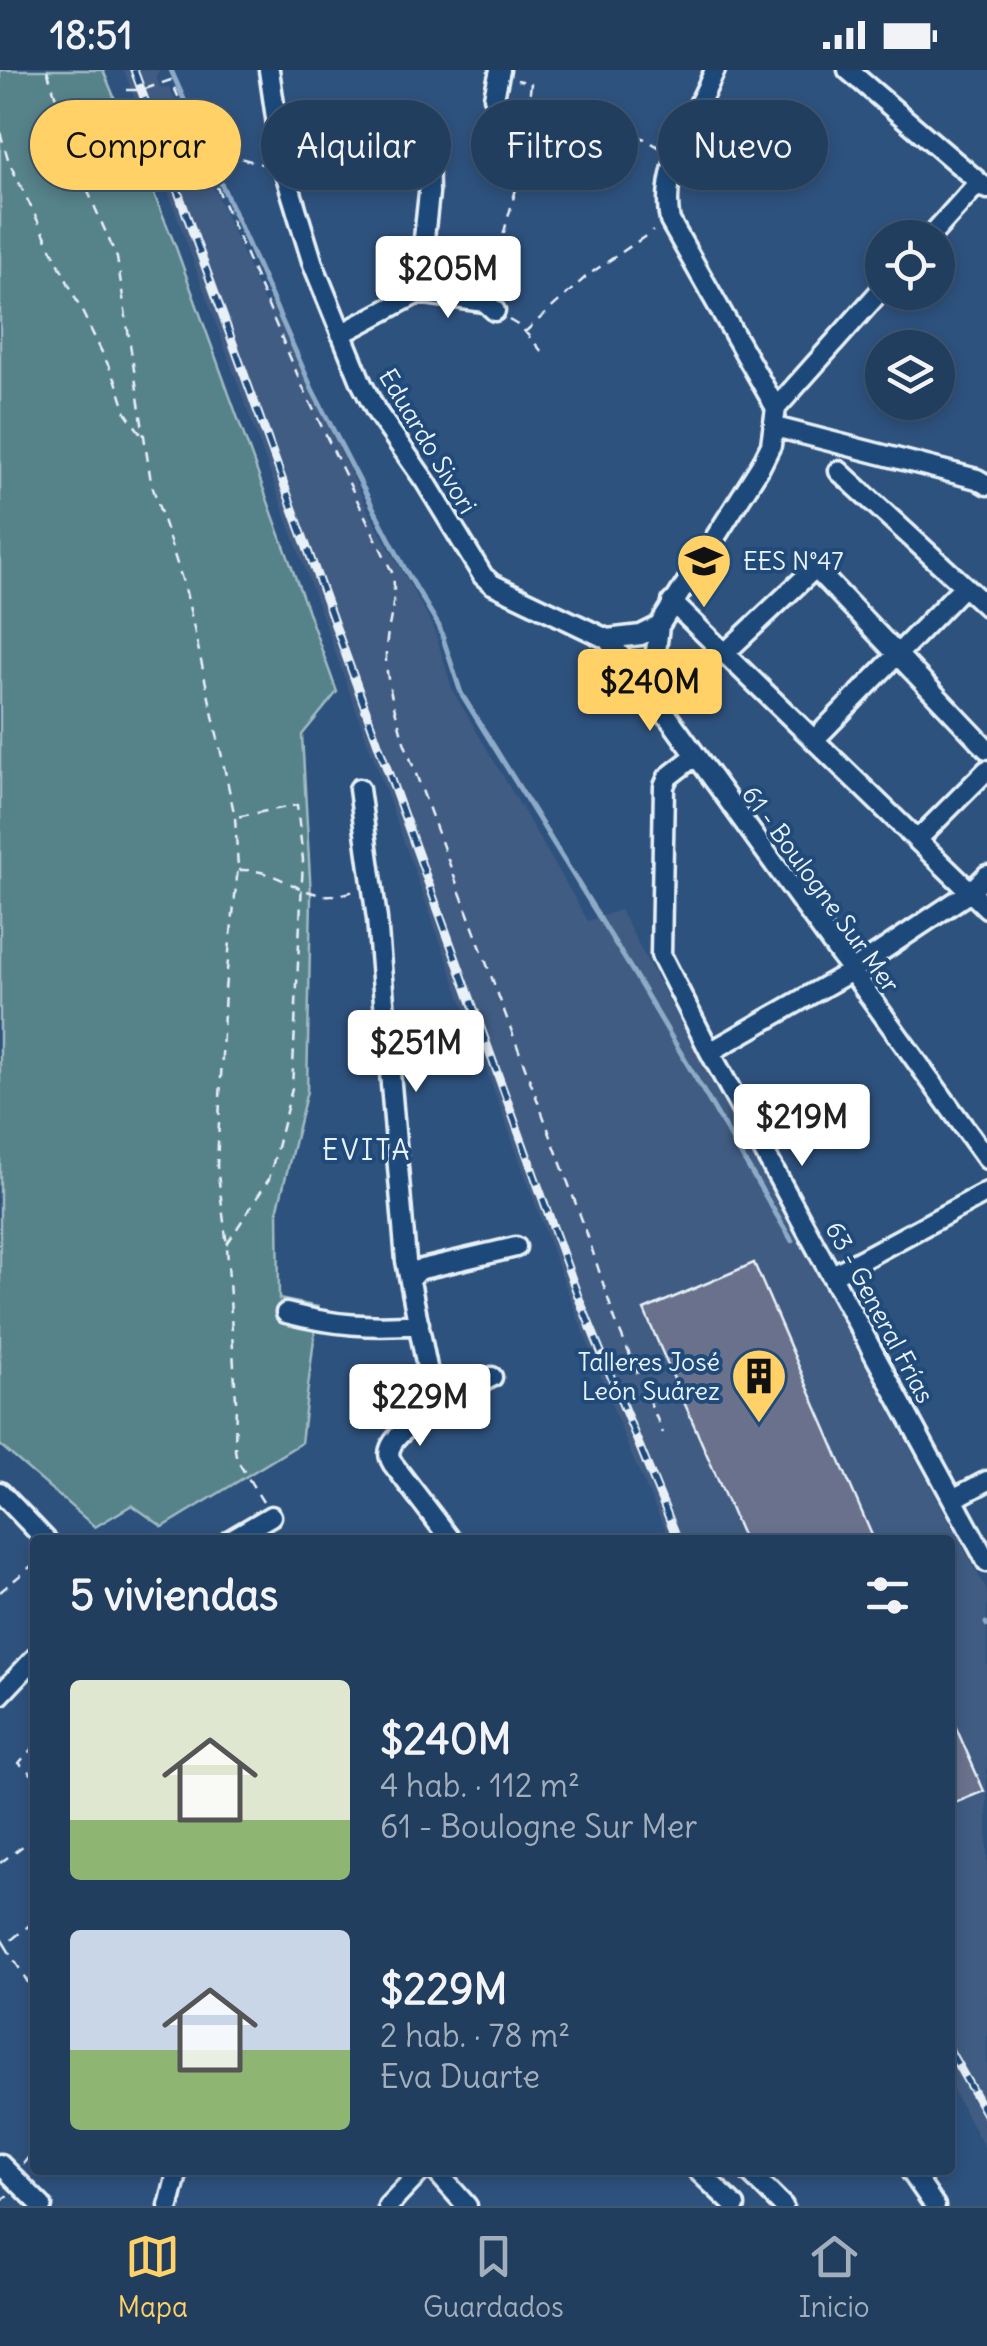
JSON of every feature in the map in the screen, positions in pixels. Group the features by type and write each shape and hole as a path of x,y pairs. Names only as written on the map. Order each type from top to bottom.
{"street":[{"name":"Eduardo Sivori","path":"268,70 273,100"},
{"path":"494,97 500,70"},
{"path":"702,100 715,70"},
{"path":"848,70 983,185 947,220"},
{"name":"Eduardo Sivori","path":"290,190 313,264 376,411 425,481 483,576 492,584 607,639 650,693"},
{"path":"418,292 429,190"},
{"path":"666,190 670,221 776,418 977,479 987,486"},
{"path":"341,334 418,292 490,306"},
{"path":"650,693 658,626 760,468 776,418 865,310"},
{"path":"839,472 987,607"},
{"path":"724,653 815,568 987,750"},
{"path":"815,739 964,586"},
{"path":"672,602 987,908"},
{"path":"607,639 641,635 658,626"},
{"name":"61 - Boulogne Sur Mer","path":"650,693 987,1160"},
{"name":"63 - General Frías","path":"694,756 668,776 664,786 662,955 710,1052 987,1562"},
{"path":"917,840 987,770"},
{"path":"359,789 410,1279 435,1408"},
{"path":"710,1052 850,972 970,892 987,875"},
{"path":"833,1275 987,1192"},
{"path":"410,1279 418,1270 516,1246"},
{"path":"286,1314 342,1326 418,1324"},
{"path":"447,1535 392,1464 389,1454 396,1440 435,1408 492,1377"},
{"path":"952,1500 987,1481"},
{"path":"0,1492 41,1535"},
{"path":"239,1535 271,1516"},
{"path":"0,1695 30,1663"},
{"path":"0,2164 42,2206"},
{"path":"170,2206 177,2175"},
{"path":"388,2206 417,2175"},
{"path":"439,2175 467,2206"},
{"path":"710,2175 735,2206"},
{"path":"752,2175 783,2206"},
{"path":"913,2175 935,2206"}],"path":[{"path":"48,70 83,180 117,258 151,482 186,592 235,817 238,870 225,989 217,1166 227,1246 235,1450 237,1460 271,1516"},
{"path":"127,90 142,90 171,80 180,100"},
{"path":"531,83 521,172 490,306 525,332 542,353"},
{"path":"0,132 8,162 116,382 126,413 144,438"},
{"path":"219,190 304,390 392,574 396,598 387,628 386,658 403,738 615,1320 663,1432"},
{"path":"525,332 588,275 670,221"},
{"path":"227,1246 269,1179 292,1088 303,860 297,805 235,817"},
{"path":"238,870 271,873 301,890 330,898 372,885"},
{"path":"0,1592 30,1568"},
{"path":"30,1751 19,1763 30,1773"},
{"path":"0,1864 30,1842"},
{"path":"5,1945 30,1925"},
{"path":"0,1937 30,1986"}],"shaded area":[{"path":"124,70 159,70 156,77 161,88 169,87 175,100 135,100"},
{"path":"168,190 215,190 265,304 271,304 372,518 433,626 453,691 588,921 620,910 987,1591 987,2152 955,2095 955,1535 668,1535 631,1454 560,1272"}],"green space":[{"path":"0,70 103,70 115,100 30,100 30,190 152,190 337,692 302,735 311,896 307,1091 278,1208 279,1299 318,1307 301,1443 163,1527 132,1505 95,1527 0,1445"}],"building":[{"name":"Talleres José León Suárez","path":"754,1263 872,1535 742,1535 644,1310"},
{"path":"955,1725 984,1791 955,1803"}],"waterway":[{"path":"171,70 313,391 406,571 439,626 461,693 792,1241"}],"railway":[{"path":"134,70 578,1296 676,1535"},
{"path":"955,2060 987,2116"}],"place":[{"name":"EES N°47","path":"704,610"},
{"name":"Talleres José León Suárez","path":"759,1425"}],"district":[{"name":"EVITA","path":"367,1150"}]}
